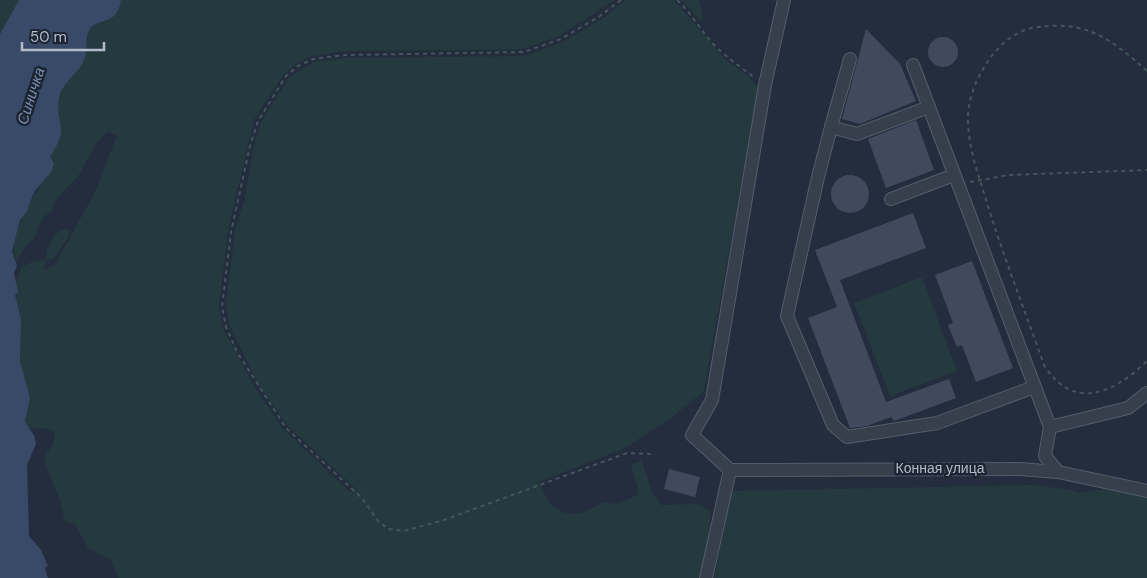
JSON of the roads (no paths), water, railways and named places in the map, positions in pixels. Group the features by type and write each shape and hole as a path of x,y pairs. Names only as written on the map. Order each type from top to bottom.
{"street":[{"path":"706,578 730,470 692,435 712,400 764,85 784,0"},
{"path":"850,60 818,177 787,316 833,425 847,436 937,423 1034,387"},
{"path":"913,65 1050,427 1045,456 1058,472"},
{"path":"831,127 857,134 928,107"},
{"path":"891,199 956,180"},
{"path":"1050,427 1128,408 1147,393"},
{"name":"Конная улица","path":"730,470 1010,469 1058,472 1147,491"}],"water":[{"name":"Синичка","path":"19,0 121,0 119,9 112,18 93,25 90,29 84,60 61,93 58,107 61,133 50,157 54,164 51,172 34,192 27,211 20,220 12,251 17,266 14,273 18,292 15,295 21,319 20,361 30,398 25,422 34,435 36,444 27,465 29,536 41,550 48,566 45,568 48,578 0,578 0,34"}]}
